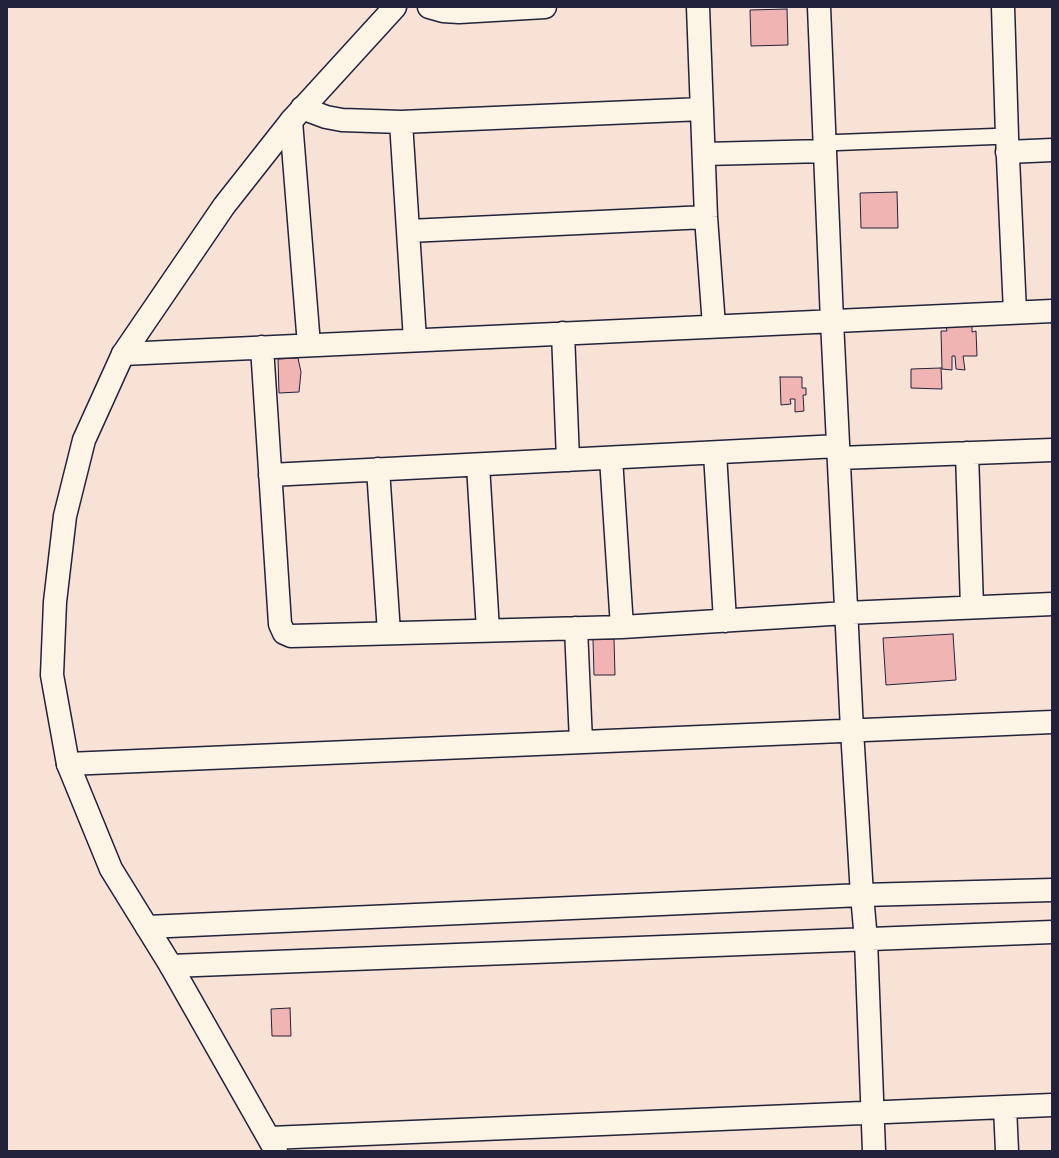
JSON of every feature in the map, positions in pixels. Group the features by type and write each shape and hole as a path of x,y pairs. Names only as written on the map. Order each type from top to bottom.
{"street":[{"path":"395,7 297,114 224,206 123,354 84,440 65,516 54,602 52,675 68,764 111,869 171,966 273,1144 1052,1105"},
{"path":"429,7 443,11 460,12 545,7"},
{"path":"698,7 706,217 714,326"},
{"path":"819,7 838,452 852,730 866,940 874,1151"},
{"path":"1004,7 1007,144 1015,312"},
{"path":"297,114 342,120 401,122 702,110"},
{"path":"297,114 309,345"},
{"path":"401,122 415,340"},
{"path":"1007,144 1052,150"},
{"path":"704,154 825,147"},
{"path":"409,231 706,217"},
{"path":"123,354 1052,311"},
{"path":"563,333 568,460"},
{"path":"262,347 280,624 284,633 291,636 622,627 846,613 1052,604"},
{"path":"270,475 715,453 967,453 1052,450"},
{"path":"715,453 725,621"},
{"path":"967,453 972,607"},
{"path":"611,458 622,627"},
{"path":"478,465 488,630"},
{"path":"378,469 389,633"},
{"path":"576,628 581,742"},
{"path":"68,764 1052,722"},
{"path":"147,927 862,895 1052,890"},
{"path":"171,966 1052,932"},
{"path":"1005,1107 1006,1151"}],"lane":[{"path":"825,147 1007,144"}],"building":[{"path":"787,9 788,45 751,46 750,10"},
{"path":"897,192 898,228 861,228 860,193"},
{"path":"972,325 972,332 976,331 977,356 963,356 965,370 956,369 955,356 952,356 952,370 942,369 941,331 947,331 946,326"},
{"path":"298,358 301,372 299,392 279,393 278,359"},
{"path":"941,368 942,389 911,388 911,369"},
{"path":"780,377 802,377 802,388 806,388 806,395 803,395 804,411 795,412 795,399 790,399 791,404 781,405"},
{"path":"953,634 956,680 886,685 883,638"},
{"path":"593,639 614,639 615,675 594,675"},
{"path":"290,1008 291,1036 272,1036 271,1009"}]}
